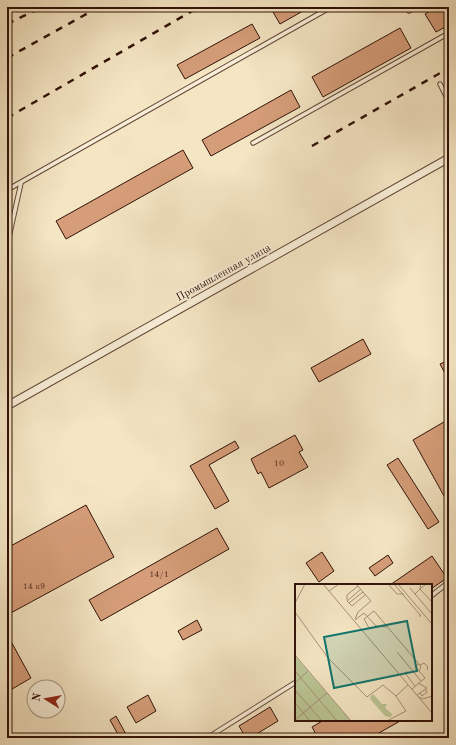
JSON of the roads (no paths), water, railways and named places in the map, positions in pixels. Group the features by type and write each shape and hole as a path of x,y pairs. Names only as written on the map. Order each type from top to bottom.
{"street":[{"name":"Промышленная улица","path":"7,406 449,158"}],"lane":[{"path":"7,190 331,7"},
{"path":"409,10 415,7"},
{"path":"253,143 449,33"},
{"path":"440,84 449,102"},
{"path":"7,246 21,183"},
{"path":"432,595 449,582"},
{"path":"207,738 295,683"}],"railway":[{"path":"7,24 42,7"},
{"path":"7,58 99,7"},
{"path":"7,118 199,7"},
{"path":"312,146 449,68"}]}
